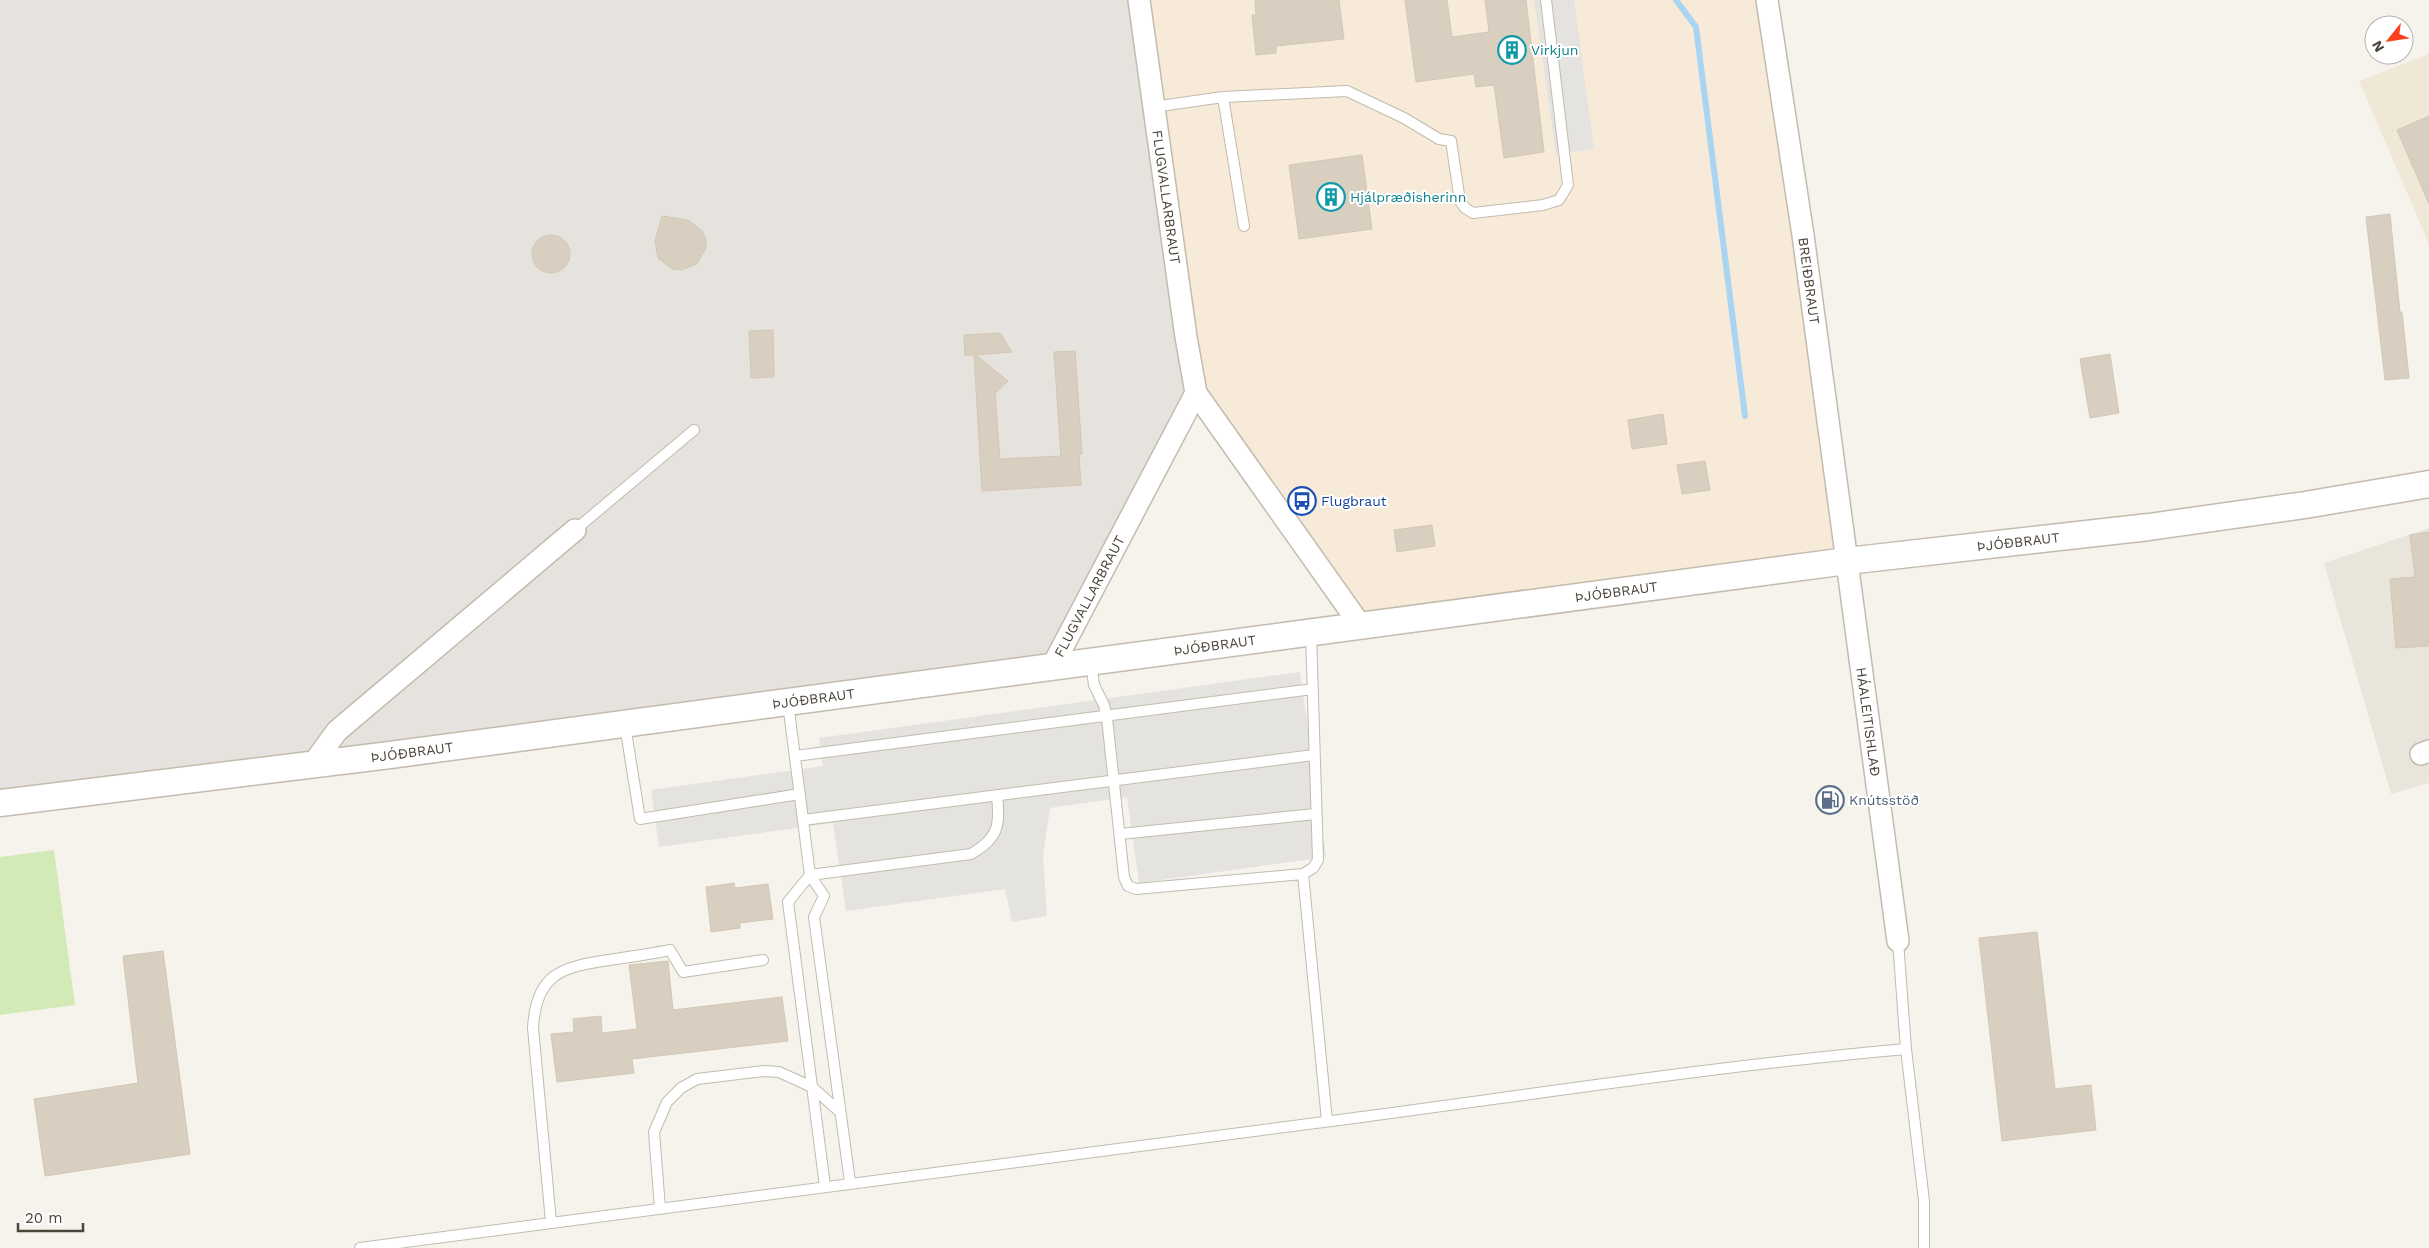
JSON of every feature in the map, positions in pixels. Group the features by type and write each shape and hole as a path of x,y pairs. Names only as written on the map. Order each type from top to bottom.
{"street":[{"name":"FLUGVALLARBRAUT","path":"1138,0 1152,108 1196,393 1361,626"},
{"name":"BREIÐBRAUT","path":"1767,0 1803,235 1847,561"},
{"name":"FLUGVALLARBRAUT","path":"1052,667 1196,393"},
{"name":"ÞJÓÐBRAUT","path":"0,803 625,724 1847,561 2149,528 2306,506 2429,484"},
{"path":"313,764 337,731 575,530"},
{"name":"HÁALEITISHLAÐ","path":"1847,561 1898,941"}],"lane":[{"path":"1152,108 1223,97 1347,91 1404,118 1439,139 1451,141 1460,201 1473,214 1543,206 1559,200 1568,185 1546,0"},
{"path":"1223,97 1244,226"},
{"path":"575,530 694,430"},
{"path":"1091,662 1094,685 1104,705 1106,716 1124,877 1128,886 1136,889 1304,874 1313,868 1318,860 1315,814 1311,632"},
{"path":"795,756 1312,689"},
{"path":"788,702 810,874 824,896 814,917 850,1182"},
{"path":"625,724 640,819 800,794"},
{"path":"803,820 1314,755"},
{"path":"825,1186 788,902 810,874 972,854 985,846 994,836 998,824 997,796"},
{"path":"1120,834 1315,814"},
{"path":"1304,874 1327,1121"},
{"path":"1898,941 1906,1049 1924,1201 1924,1248"},
{"path":"551,1222 533,1028 534,1011 539,995 548,982 575,965 670,950 683,972 763,960"},
{"path":"360,1248 1792,1059 1906,1049"},
{"path":"660,1208 654,1132 667,1102 680,1088 697,1079 764,1071 779,1072 812,1087 840,1112"}],"shaded area":[{"path":"0,0 1139,0 1196,393 1052,667 0,803"},
{"path":"1139,0 1767,0 1847,561 1361,626 1196,393"},
{"path":"1534,0 1574,0 1594,149 1556,154"},
{"path":"2429,54 2429,244 2359,81 2400,65 2414,65 2414,60"},
{"path":"2429,528 2429,783 2391,794 2324,563"},
{"path":"1300,672 1326,857 1139,883 1127,797 1050,808 1043,856 1047,916 1012,922 1005,889 846,911 833,823 659,847 651,790 823,766 819,738"}],"green space":[{"path":"54,850 75,1005 0,1015 0,857"}],"building":[{"path":"1255,0 1339,0 1344,39 1276,46 1276,53 1256,55 1252,15 1256,15"},
{"path":"1405,0 1447,0 1452,37 1489,32 1485,0 1526,0 1544,152 1504,158 1494,85 1476,87 1474,74 1416,82"},
{"path":"2429,116 2429,204 2397,130"},
{"name":"Hjálpræðisherinn","path":"1362,155 1372,229 1299,239 1289,165"},
{"path":"2390,214 2409,378 2385,380 2366,217"},
{"path":"662,216 688,220 702,231 706,239 706,248 697,264 681,270 672,269 658,258 655,241"},
{"path":"551,235 564,241 570,254 564,267 551,273 538,267 532,254 538,241"},
{"path":"773,330 774,377 751,378 749,331"},
{"path":"1000,333 1012,352 976,355 1008,381 995,394 1000,459 1061,456 1054,352 1075,351 1082,454 1079,455 1081,485 982,491 974,355 965,355 964,335"},
{"path":"2110,354 2119,413 2090,418 2080,359"},
{"path":"1663,414 1667,444 1632,449 1628,420"},
{"path":"1705,461 1710,490 1682,494 1677,465"},
{"path":"1432,525 1435,546 1397,552 1394,530"},
{"path":"2429,532 2429,646 2396,648 2390,579 2415,577 2410,535"},
{"path":"734,883 735,888 768,884 773,919 740,923 740,928 711,932 706,887"},
{"path":"2037,932 2055,1089 2091,1085 2096,1130 2002,1141 1979,938"},
{"path":"163,951 190,1154 45,1176 34,1099 138,1083 123,956"},
{"path":"668,961 673,1010 782,997 788,1041 632,1059 634,1073 557,1082 551,1034 574,1032 573,1019 601,1016 602,1033 637,1029 629,965"}],"waterway":[{"path":"1676,0 1696,27 1745,416"}],"place":[{"name":"Virkjun","path":"1512,50"},
{"name":"Hjálpræðisherinn","path":"1331,197"},
{"name":"Flugbraut","path":"1302,501"},
{"name":"Knútsstöð","path":"1830,800"}]}
